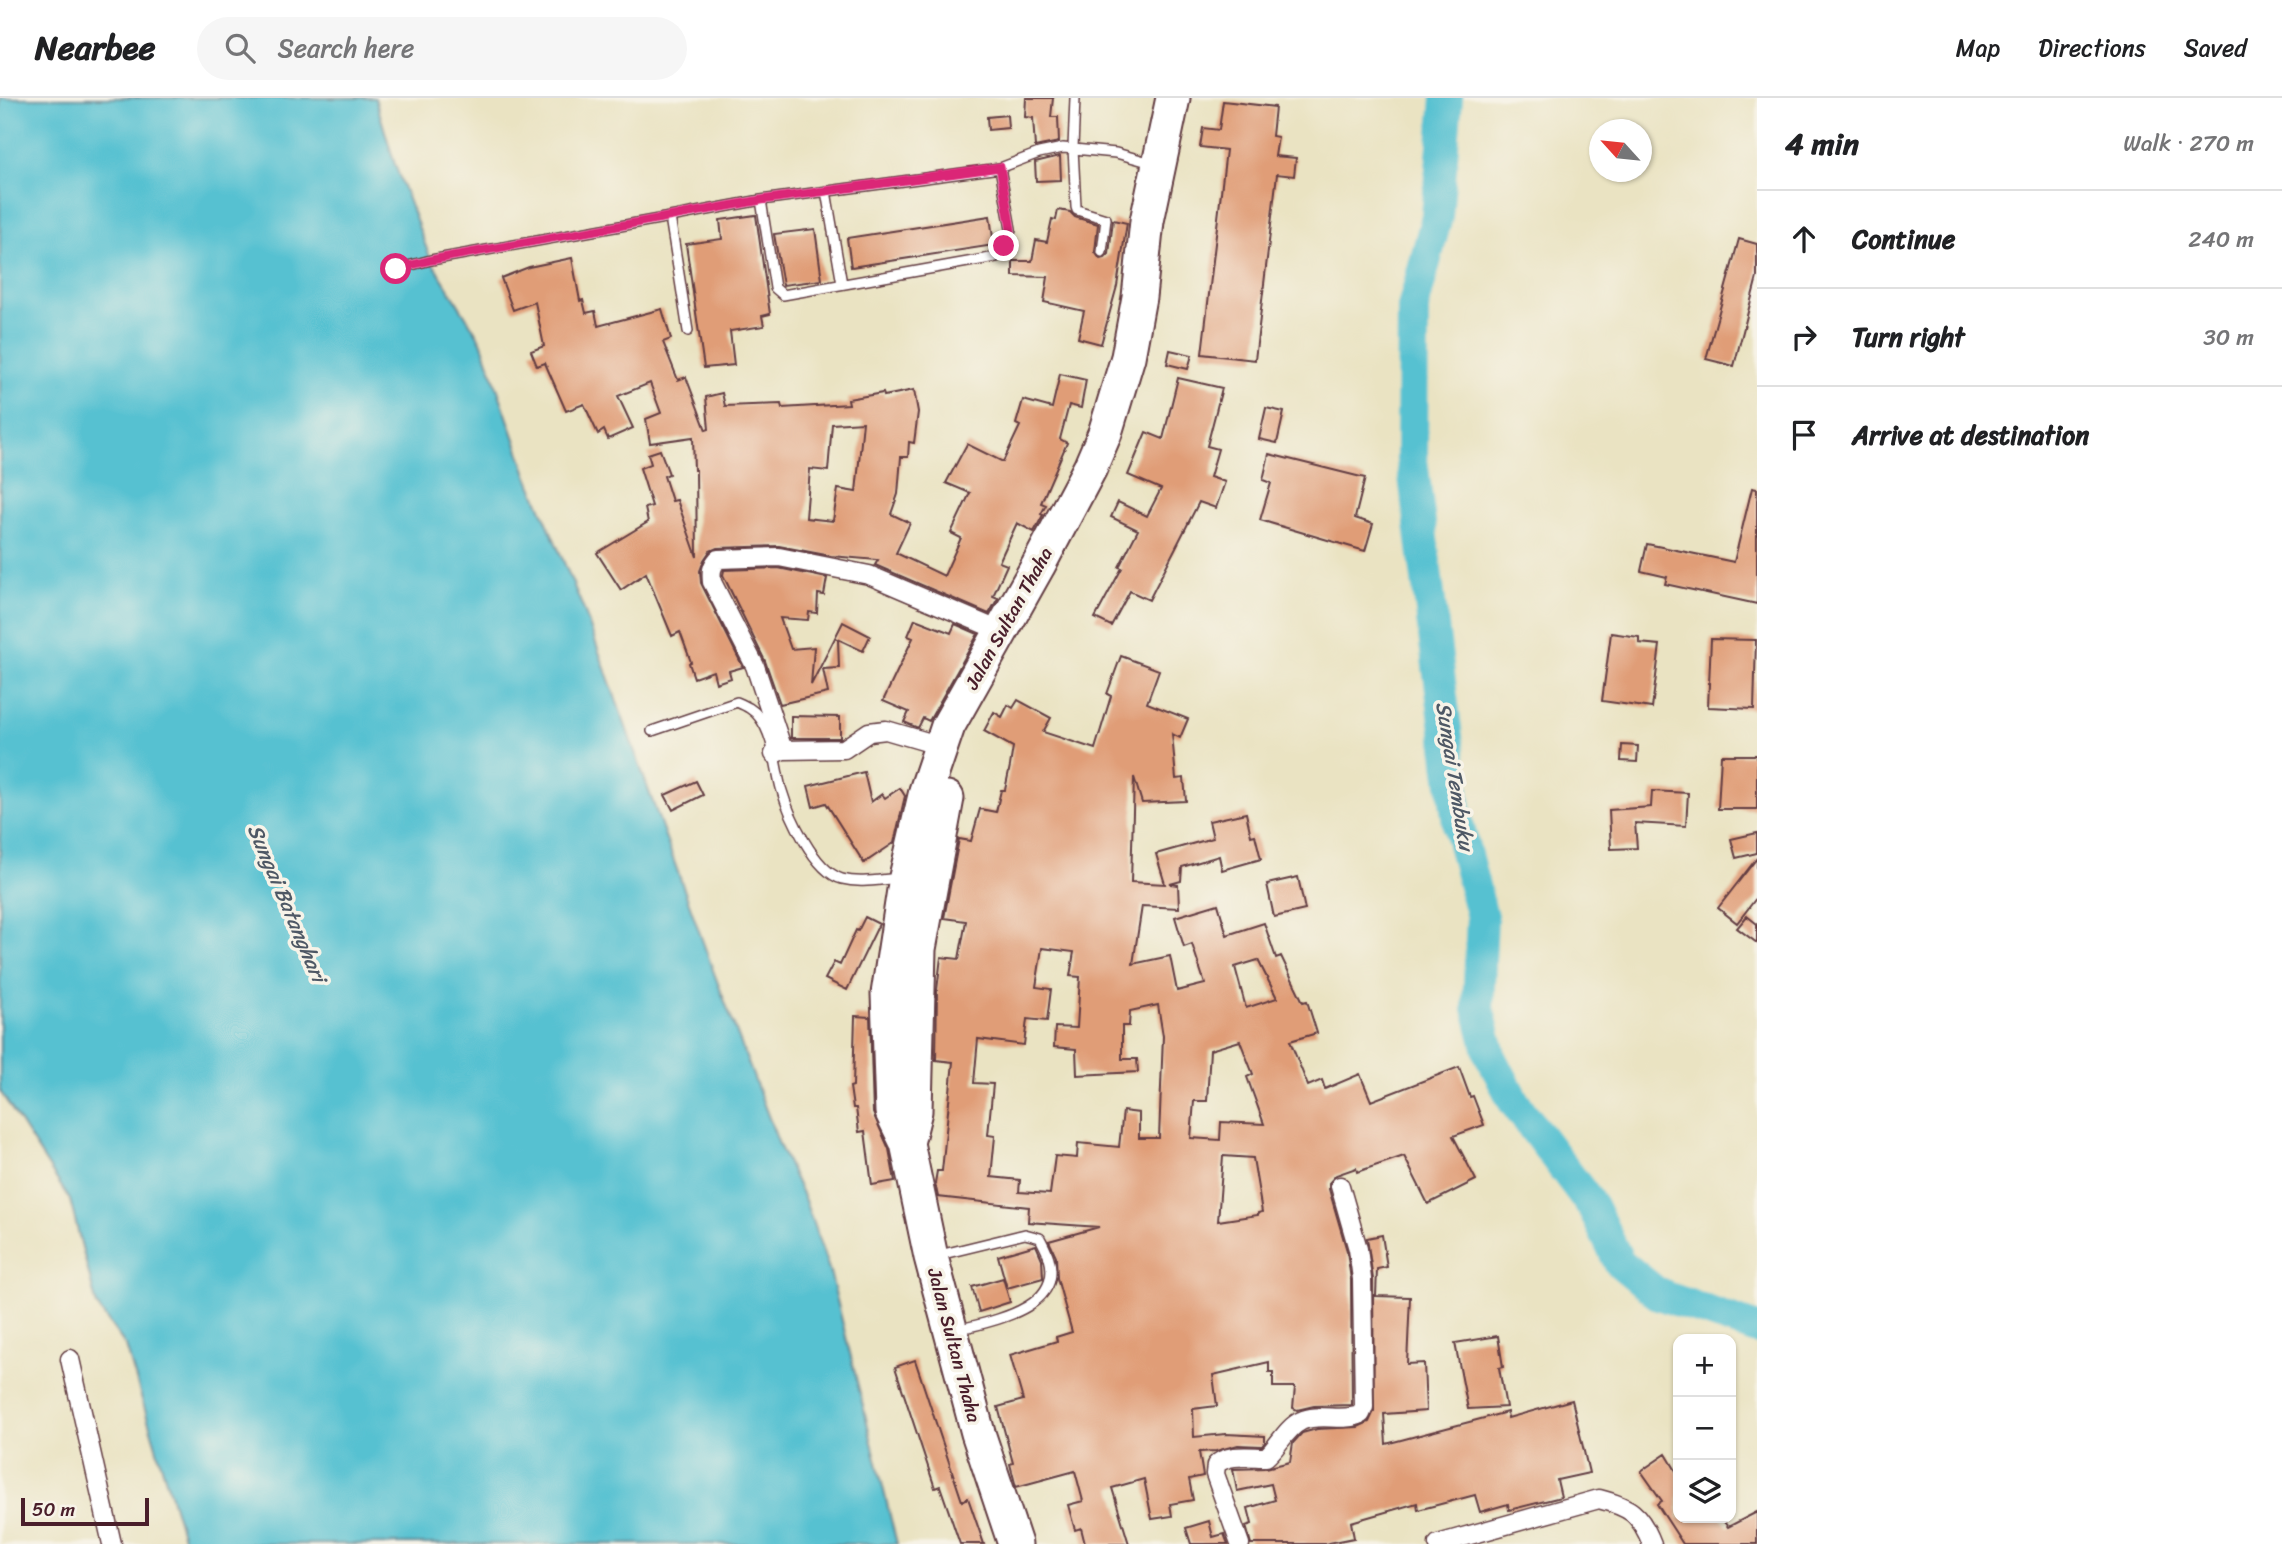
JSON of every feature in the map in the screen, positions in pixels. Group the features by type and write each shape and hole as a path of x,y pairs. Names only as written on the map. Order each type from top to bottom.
{"highway":[{"name":"Jalan Sultan Thaha","path":"1015,1544 978,1433 931,1257 907,1143 915,1111 919,878 926,791 948,726 1000,631 1047,571 1108,478 1136,402 1158,300 1173,98"},
{"name":"Jalan Sultan Thaha","path":"1168,166 1194,98"},
{"name":"Jalan Sultan Thaha","path":"919,878 968,730 1047,571"}],"street":[{"path":"941,746 886,730 869,732 844,749 779,752 755,666 712,582 713,565 718,559 779,557 869,575 1000,631"},
{"path":"1240,1544 1215,1474 1216,1465 1221,1460 1231,1458 1266,1457 1301,1421 1322,1417 1355,1417 1361,1414 1364,1407 1362,1279 1358,1249 1340,1186"},
{"path":"70,1359 112,1544"},
{"path":"1438,1544 1599,1499 1624,1505 1644,1525 1652,1544"}],"lane":[{"path":"1075,98 1073,148 1077,210 1105,218 1107,222 1102,252"},
{"path":"396,269 431,260 761,200 1000,167 1039,153 1073,148 1116,153 1168,166"},
{"path":"761,200 778,292 783,295 996,257 1009,238 1011,229 1000,167"},
{"path":"826,191 842,284"},
{"path":"670,217 688,331"},
{"path":"652,731 737,702 749,707 760,718 779,752 782,790 814,858 839,878 863,881 919,878"},
{"path":"931,1257 1026,1234 1040,1238 1050,1259 1051,1277 1042,1295 1019,1313 952,1332"}],"water":[{"name":"Sungai Batanghari","path":"0,98 375,98 395,165 431,260 481,341 528,477 584,610 714,973 780,1147 804,1198 830,1272 897,1544 185,1544 126,1346 97,1306 70,1200 0,1091"}],"building":[{"path":"1026,98 1053,98 1051,117 1058,117 1059,142 1035,147 1033,118 1025,117"},
{"path":"1223,101 1275,107 1272,136 1278,137 1275,156 1296,158 1294,176 1277,174 1255,360 1202,354 1226,150 1200,147 1203,128 1219,130"},
{"path":"1007,115 1008,128 988,130 987,117"},
{"path":"1060,156 1061,180 1036,181 1035,162"},
{"path":"1058,210 1098,224 1095,252 1100,259 1109,254 1113,220 1127,223 1117,286 1101,344 1078,338 1084,311 1044,302 1048,277 1013,276 1013,261 1032,261 1036,240 1047,242 1052,219 1056,220"},
{"path":"756,215 770,314 762,316 764,326 730,331 734,365 704,368 686,244 722,239 720,220"},
{"path":"990,216 994,245 851,267 847,238"},
{"path":"815,229 822,280 783,285 774,234"},
{"path":"1739,239 1757,244 1757,277 1734,366 1706,359"},
{"path":"572,258 580,301 583,300 586,313 595,311 598,326 662,309 671,339 663,342 678,380 686,377 706,430 709,429 706,397 722,393 725,406 781,404 782,408 849,404 848,399 914,390 918,412 914,443 909,442 908,457 901,457 898,494 891,514 910,523 896,553 944,576 961,538 951,533 970,493 946,483 967,444 1003,462 1020,426 1016,424 1023,400 1052,408 1060,374 1086,380 1081,408 1069,405 1060,439 1067,443 1041,503 1046,505 1041,514 1043,515 1034,532 1017,523 999,562 1007,565 993,596 998,598 989,614 875,565 878,560 831,556 779,546 717,548 710,551 704,560 700,571 701,583 743,667 729,671 731,678 716,683 713,671 694,678 680,632 672,636 646,573 621,590 597,553 648,522 645,508 652,506 640,468 651,464 648,454 660,450 669,474 664,476 672,501 677,500 697,557 693,437 650,443 646,419 661,413 650,383 618,396 633,428 608,439 604,430 598,434 584,404 566,411 545,363 537,366 531,351 544,346 535,302 513,310 501,278 529,267","holes":["863,422 856,492 838,489 833,521 806,518 810,469 828,471 832,424"]},
{"path":"1170,350 1192,355 1188,369 1167,364"},
{"path":"1178,378 1222,388 1207,446 1218,449 1210,477 1225,482 1216,508 1199,502 1149,600 1130,591 1111,626 1095,618 1122,568 1119,567 1138,530 1111,517 1118,502 1147,516 1161,489 1128,475 1146,432 1163,439"},
{"path":"1266,408 1284,412 1277,443 1259,439"},
{"path":"1269,454 1365,478 1355,518 1373,524 1365,551 1260,520 1271,483 1263,480"},
{"path":"1752,488 1757,489 1757,604 1665,584 1667,577 1641,571 1647,544 1734,562"},
{"path":"778,568 827,578 824,595 818,594 817,613 809,612 808,620 780,618 791,649 814,647 811,685 843,622 870,636 863,651 838,639 839,668 823,669 828,693 780,704 765,661 723,575 724,570"},
{"path":"915,619 951,633 955,624 978,634 929,721 923,718 918,728 904,722 909,712 883,701 913,638 908,636"},
{"path":"1611,633 1639,637 1639,643 1660,645 1652,708 1602,701"},
{"path":"1711,639 1756,640 1754,709 1708,707"},
{"path":"1121,656 1159,670 1147,703 1188,719 1180,738 1172,734 1176,779 1184,778 1186,801 1142,803 1134,777 1131,882 1165,884 1156,854 1213,838 1209,821 1246,813 1251,836 1255,835 1261,859 1222,870 1219,856 1182,867 1181,881 1170,884 1178,885 1179,908 1142,906 1133,964 1170,956 1177,991 1205,984 1192,944 1184,947 1175,917 1218,904 1227,935 1264,923 1276,958 1281,956 1303,1002 1307,1001 1317,1033 1290,1041 1308,1086 1322,1080 1325,1089 1360,1074 1371,1101 1459,1067 1484,1125 1453,1136 1476,1180 1428,1204 1404,1156 1357,1172 1356,1168 1336,1175 1329,1183 1347,1251 1351,1280 1352,1405 1314,1406 1297,1410 1293,1408 1295,1387 1273,1387 1273,1372 1269,1372 1269,1362 1213,1375 1217,1406 1193,1409 1194,1437 1226,1434 1265,1436 1262,1446 1238,1445 1199,1452 1203,1476 1189,1479 1193,1500 1170,1504 1172,1516 1152,1519 1144,1479 1112,1488 1129,1544 1085,1544 1081,1528 1075,1530 1068,1505 1083,1501 1075,1471 1016,1487 1010,1464 1013,1463 998,1407 1023,1400 1010,1355 1057,1341 1056,1337 1072,1332 1057,1278 1056,1256 1049,1241 1099,1227 1028,1222 1029,1207 938,1197 935,1183 937,1171 942,1171 953,1062 936,1060 937,990 941,957 959,959 966,921 944,918 959,839 971,841 980,809 996,812 1001,790 1005,790 1010,766 1013,747 984,731 994,712 1002,717 1008,705 1013,708 1018,700 1051,718 1043,732 1095,749 1111,696 1107,694","holes":["1042,948 1074,952 1070,976 1080,977 1077,1028 1055,1027 1054,1047 1076,1049 1077,1075 1138,1072 1137,1059 1122,1059 1122,1026 1129,1026 1130,1011 1158,1005 1163,1036 1159,1138 1139,1138 1139,1113 1123,1111 1119,1147 1078,1143 1077,1158 1055,1156 1050,1194 1019,1192 1020,1180 991,1177 995,1136 988,1135 993,1084 974,1083 978,1039 1024,1045 1027,1019 1047,1021 1051,989 1036,987","1258,960 1277,998 1246,1008 1235,967","1240,1041 1253,1074 1247,1077 1264,1124 1221,1122 1220,1140 1191,1138 1194,1101 1207,1101 1210,1050","1223,1156 1253,1158 1262,1212 1258,1215 1218,1221"]},
{"path":"791,716 840,717 840,738 791,738"},
{"path":"1622,745 1638,746 1637,762 1621,761"},
{"path":"1721,755 1757,755 1757,809 1718,809"},
{"path":"864,772 871,802 882,794 885,798 900,788 905,796 894,843 864,863 826,803 813,807 808,786"},
{"path":"696,781 703,795 673,810 665,795"},
{"path":"1652,791 1688,793 1686,826 1635,823 1637,848 1611,849 1609,810 1651,807"},
{"path":"1757,833 1757,853 1736,858 1731,839"},
{"path":"1757,858 1757,897 1737,923 1718,908"},
{"path":"1298,877 1305,910 1274,917 1267,884"},
{"path":"1747,916 1757,924 1757,943 1737,928"},
{"path":"865,917 879,924 847,990 825,979 834,962 840,965"},
{"path":"855,1016 870,1017 873,1113 889,1149 895,1181 872,1185 865,1131 859,1132 850,1087 853,1086"},
{"path":"1382,1235 1387,1267 1377,1269 1376,1296 1410,1297 1407,1364 1424,1363 1426,1411 1384,1414 1386,1444 1507,1412 1508,1418 1572,1400 1589,1473 1557,1480 1561,1497 1509,1510 1508,1504 1480,1512 1475,1495 1418,1510 1417,1503 1351,1522 1354,1538 1324,1544 1251,1544 1246,1526 1252,1524 1248,1508 1275,1500 1271,1484 1237,1491 1233,1469 1266,1468 1290,1462 1293,1443 1302,1433 1317,1429 1358,1427 1369,1422 1374,1411 1373,1279 1367,1238"},
{"path":"1036,1245 1042,1259 1043,1278 1007,1288 998,1256"},
{"path":"1003,1278 1010,1302 979,1312 972,1287"},
{"path":"1498,1336 1503,1367 1499,1368 1506,1407 1468,1409 1455,1343"},
{"path":"915,1360 962,1501 968,1498 984,1544 960,1544 940,1486 935,1488 895,1367"},
{"path":"1666,1454 1673,1466 1673,1523 1725,1523 1728,1527 1757,1512 1757,1544 1683,1544 1657,1504 1662,1501 1641,1471"},
{"path":"1209,1521 1213,1537 1224,1534 1228,1544 1191,1544 1186,1528"}],"waterway":[{"name":"Sungai Tembuku","path":"1447,98 1437,216 1413,308 1412,460 1458,824 1482,917 1478,1008 1490,1055 1514,1102 1592,1206 1619,1262 1658,1294 1757,1329"}],"route":[{"path":"396,269 431,260 761,200 1000,167 1011,229 1004,246"}]}
